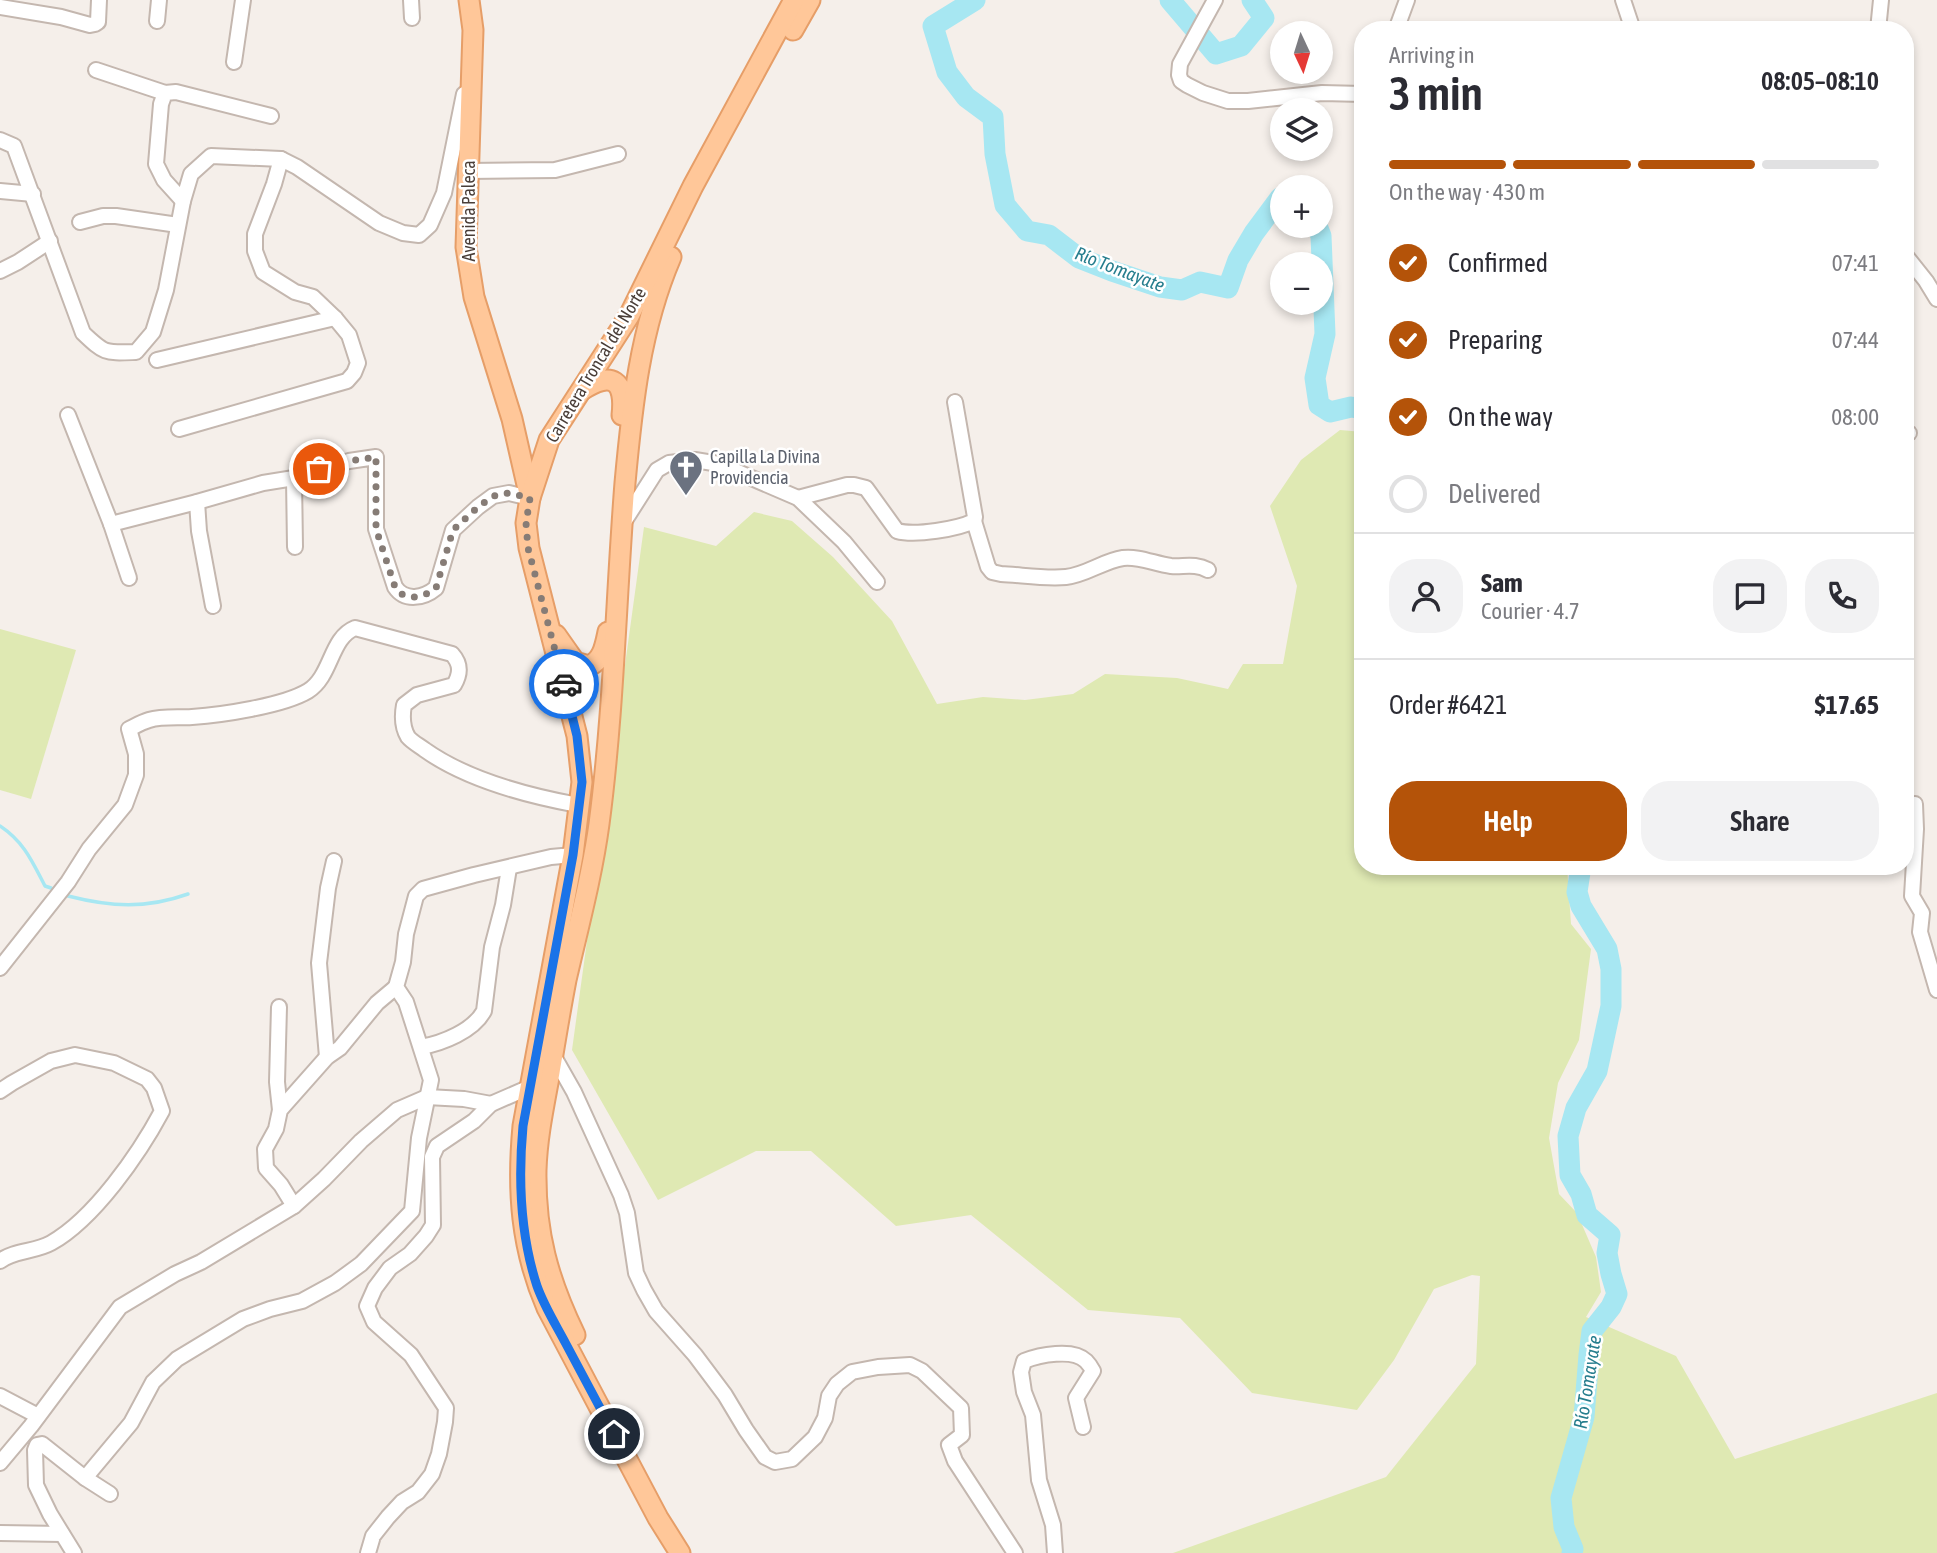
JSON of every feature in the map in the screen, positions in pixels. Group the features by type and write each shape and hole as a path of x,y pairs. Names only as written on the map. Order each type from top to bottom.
{"main road":[{"name":"Avenida Paleca","path":"469,0 473,30 466,247 474,297 510,411 530,498"},
{"name":"Carretera Troncal del Norte","path":"680,1553 658,1518 547,1308 537,1286 521,1212 521,1149 573,855 582,782 577,736 526,536 530,498 549,440 629,316 693,186 794,0"},
{"name":"Carretera Troncal del Norte","path":"696,1553 661,1497 562,1308 546,1264 537,1206 536,1168 541,1118 565,985 598,828 612,697 618,566 636,377 648,325 670,260 697,202 810,0"},
{"path":"580,392 604,379 618,385 623,398 617,502 618,566"},
{"path":"510,411 526,440 537,443 549,440"},
{"path":"547,623 575,662 585,666 593,664 604,648 617,597"}],"street":[{"path":"0,7 61,16 90,25 98,22 99,0"},
{"path":"157,20 159,0"},
{"path":"234,62 243,0"},
{"path":"411,0 412,18"},
{"path":"1215,0 1182,58 1179,70 1181,81 1203,93 1228,101 1322,93 1354,94"},
{"path":"1399,21 1407,0"},
{"path":"1623,0 1630,21"},
{"path":"1879,21 1881,0"},
{"path":"0,140 14,146 83,333 102,351 136,352 153,331 166,290 183,201 191,174 211,156 281,159 379,223 403,233 419,234 430,225 443,193 463,98 473,30"},
{"path":"96,70 165,93 176,92 271,116"},
{"path":"165,93 161,104 156,164 164,180 183,201"},
{"path":"468,172 555,170 618,155"},
{"path":"179,429 347,381 358,363 349,335 335,318 313,297 295,292 264,272 255,251 255,234 281,159"},
{"path":"0,191 33,194"},
{"path":"80,222 103,216 116,216 178,225"},
{"path":"0,271 50,241"},
{"path":"1914,266 1937,299"},
{"path":"157,360 335,318"},
{"path":"955,402 974,521 988,567 992,572 1065,578 1124,558 1172,566 1199,565 1208,570"},
{"path":"68,415 129,578"},
{"path":"111,524 263,483 295,478 349,461 376,457 376,529 395,587 407,598 430,593 436,588 453,530 478,507 493,496 509,493 530,498"},
{"path":"622,527 657,470 669,463 695,460 719,464 798,498 844,542 877,582"},
{"path":"295,478 295,547"},
{"path":"798,498 847,485 866,488 897,531 905,533 931,531 974,521"},
{"path":"197,502 199,531 213,606"},
{"path":"0,968 125,805 136,775 136,754 129,729 150,719 205,716 256,707 308,691 322,678 347,631 355,628 452,654 458,660 459,677 454,684 417,695 404,705 402,716 410,739 434,757 496,784 548,800 578,805"},
{"path":"1914,835 1915,804"},
{"path":"280,1110 327,1057 340,1048 377,1003 396,987 416,896 423,889 474,874 551,857 573,855"},
{"path":"327,1057 319,963 334,861"},
{"path":"422,1048 463,1032 480,1019 484,1012 492,947 509,868"},
{"path":"1913,875 1912,896 1922,914 1920,932 1937,990"},
{"path":"1922,914 1937,909"},
{"path":"85,1478 131,1423 153,1382 177,1359 243,1319 302,1301 335,1283 361,1264 412,1211 419,1138 431,1080 406,1002 396,987"},
{"path":"279,1007 277,1072 280,1110 276,1129 265,1149 266,1168 294,1206"},
{"path":"0,1091 51,1061 75,1055 114,1063 147,1079 154,1088 162,1111 130,1164 81,1221 49,1245 7,1256 0,1261"},
{"path":"553,1055 574,1092 621,1195 627,1213 636,1273 644,1290 656,1311 695,1355 725,1395 765,1457 775,1462 792,1459 815,1437 825,1418 829,1396 836,1384 852,1372 910,1365 922,1371 961,1408 962,1436 950,1445 956,1461 1014,1553"},
{"path":"368,1553 373,1536 388,1517 402,1502 418,1492 432,1474 441,1443 446,1408 411,1355 374,1322 367,1306 375,1288 390,1268 410,1254 433,1225 432,1157 437,1146 474,1121 491,1104 530,1087"},
{"path":"0,1462 8,1456 120,1307 294,1206 397,1110 427,1097 491,1104"},
{"path":"1055,1553 1053,1525 1039,1480 1033,1415 1024,1392 1021,1372 1024,1361 1038,1356 1062,1354 1078,1356 1086,1361 1093,1371 1076,1398 1083,1427"},
{"path":"0,1396 35,1421 36,1485 74,1553"},
{"path":"37,1445 41,1444 110,1494"},
{"path":"0,1533 62,1534"}],"green space":[{"path":"1340,430 1354,431 1354,875 1568,875 1571,924 1591,949 1579,1040 1558,1083 1549,1138 1559,1194 1577,1213 1596,1257 1601,1292 1586,1317 1676,1356 1735,1459 1937,1393 1937,1553 1173,1553 1386,1477 1476,1364 1480,1276 1472,1275 1434,1289 1394,1360 1357,1410 1252,1393 1180,1318 1088,1310 971,1215 896,1226 811,1151 756,1151 658,1200 572,1050 644,527 716,546 754,512 792,521 833,557 892,621 937,704 983,697 1025,700 1073,694 1105,674 1177,678 1228,689 1243,664 1283,664 1297,586 1270,506 1301,460"},
{"path":"0,629 76,650 31,799 0,790"}],"waterway":[{"name":"Río Tomayate","path":"975,0 933,26 947,72 966,97 993,117 995,154 1005,205 1027,231 1049,235 1079,258 1160,287 1182,290 1200,282 1228,288 1238,260 1270,211"},
{"name":"Río Tomayate","path":"1170,0 1216,54 1241,46 1264,18 1252,0"},
{"name":"Río Tomayate","path":"1321,238 1325,334 1315,378 1319,405 1330,412 1354,408"},
{"path":"0,826 21,845 45,886 51,888"},
{"name":"Río Tomayate","path":"1572,1553 1573,1549 1564,1527 1561,1498 1584,1417 1592,1331 1611,1307 1617,1294 1607,1253 1610,1235 1587,1215 1581,1194 1570,1175 1568,1136 1576,1108 1597,1071 1611,1006 1611,969 1607,949 1581,906 1577,892 1580,875"},
{"path":"68,896 128,905 158,902 188,894"}],"way so far":[{"path":"319,469 376,457 376,529 395,587 407,598 430,593 436,588 453,530 478,507 493,496 509,493 530,498 526,523 528,548 564,684"}],"place":[{"name":"Capilla La Divina Providencia","path":"686,497"}],"route":[{"path":"564,684 577,736 582,782 573,855 523,1126 521,1212 537,1286 614,1434"}]}
